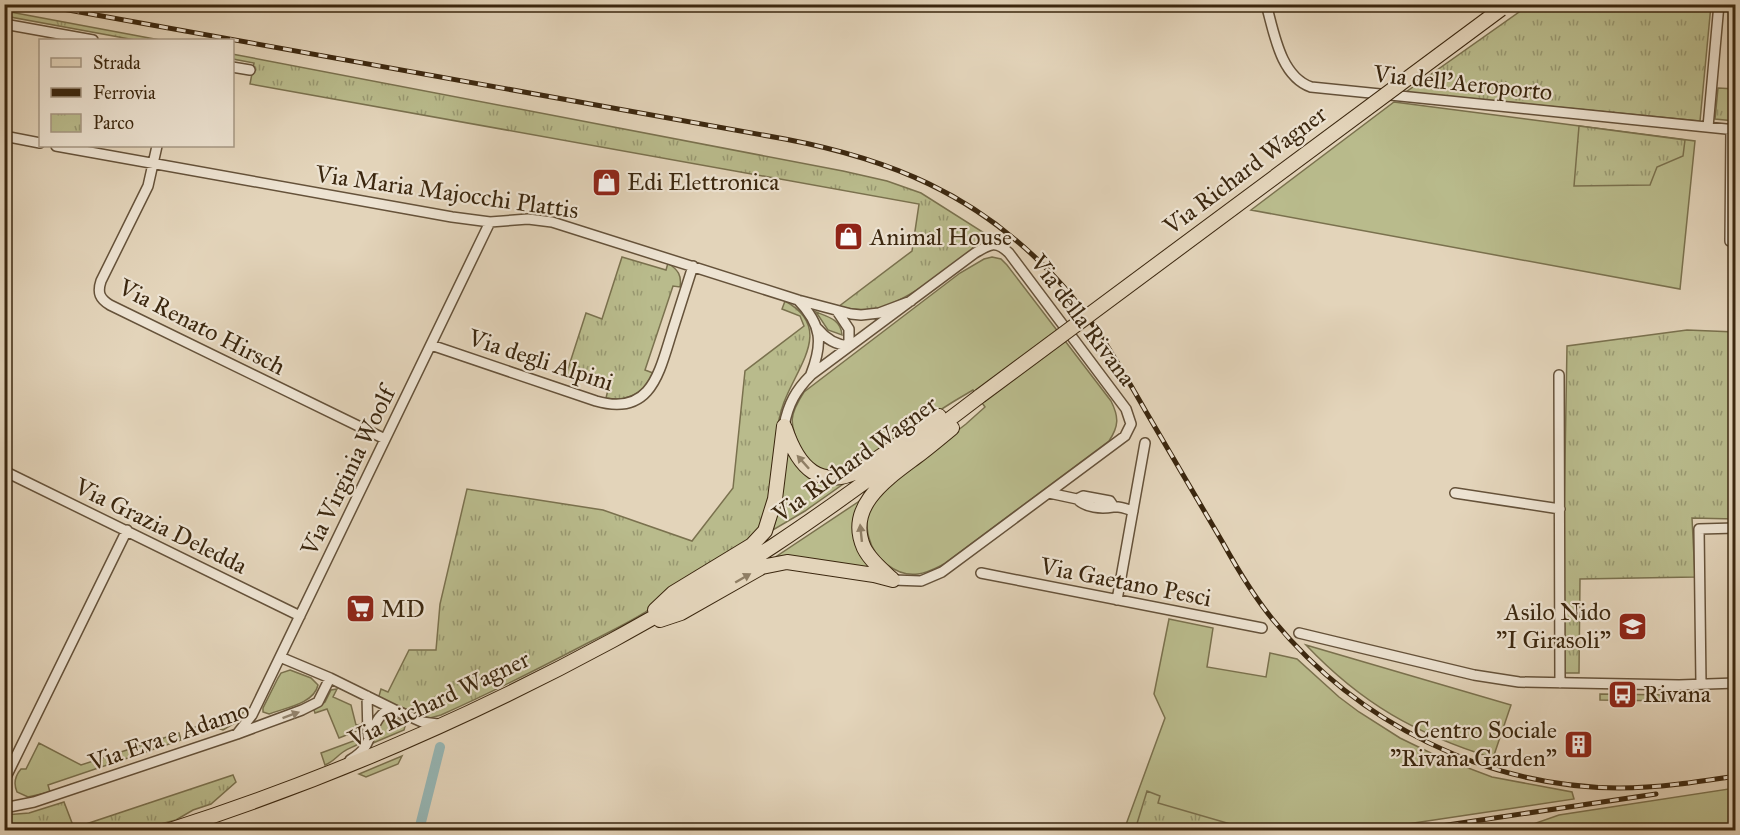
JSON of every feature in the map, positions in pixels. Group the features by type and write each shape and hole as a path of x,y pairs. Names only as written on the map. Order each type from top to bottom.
{"main road":[{"name":"Via Richard Wagner","path":"170,831 315,779 443,724 534,681 706,587 780,541 896,460 1505,6"},
{"path":"784,426 797,457 807,467 825,477 842,477 862,469 945,413 980,396"},
{"path":"893,580 863,547 860,522 866,502 888,478 962,420 980,396"},
{"path":"633,628 673,593 752,544 765,531 773,505 784,426"},
{"path":"633,628 681,613 762,567 775,563 787,562 893,580"}],"street":[{"name":"Via dell'Aeroporto","path":"1266,4 1284,60 1297,80 1311,87 1733,130"},
{"path":"1708,127 1719,4"},
{"path":"4,24 87,39"},
{"path":"234,67 250,70"},
{"path":"1733,130 1730,241 1736,242"},
{"path":"4,136 39,143"},
{"name":"Via Maria Majocchi Plattis","path":"61,147 440,215 490,222 528,219 552,222 798,300 851,314 870,314 890,310 910,301"},
{"path":"154,164 157,147"},
{"name":"Via Renato Hirsch","path":"154,164 148,186 100,286 101,298 110,305 385,439"},
{"name":"Via Virginia Woolf","path":"237,734 252,715 490,222"},
{"name":"Via della Rivana","path":"811,375 975,253 992,245 1002,247 1126,409 1131,424 1125,436 938,575 921,581 893,580"},
{"name":"Via degli Alpini","path":"430,345 596,401 615,406 627,404 644,395 657,378 693,266"},
{"path":"784,426 786,411 793,396 811,375 818,350 818,329 811,314 798,300"},
{"path":"818,329 834,342 849,346 849,329 837,311"},
{"path":"1559,375 1560,683"},
{"path":"1117,600 1144,442"},
{"name":"Via Grazia Deledda","path":"4,471 300,616"},
{"path":"1049,493 1077,499 1082,504 1108,510 1114,507 1133,511"},
{"path":"1455,493 1560,509"},
{"path":"1701,684 1699,529 1736,528"},
{"path":"4,781 127,530"},
{"name":"Via Gaetano Pesci","path":"981,573 1262,628"},
{"path":"1299,633 1474,675 1519,682 1736,684"},
{"path":"280,657 422,722 443,724"},
{"name":"Via Eva e Adamo","path":"4,808 26,804 311,707 323,696 330,678"},
{"path":"369,739 370,698"},
{"path":"315,779 364,749 380,716 388,709 393,709"}],"green space":[{"path":"1529,5 1711,5 1700,121 1406,92"},
{"path":"4,11 155,39 130,39 5,16"},
{"path":"234,54 887,181 921,193 989,236 935,278 905,297 870,310 838,307 912,251 919,204 250,84 254,63 234,59"},
{"path":"1718,88 1735,89 1735,121 1715,119"},
{"path":"1394,102 1695,141 1680,289 1251,210"},
{"path":"1579,126 1685,140 1683,156 1657,167 1650,185 1574,186"},
{"path":"622,257 666,270 668,263 678,273 680,287 673,286 645,370 653,373 650,380 640,391 628,397 613,399 606,398 608,390 566,375 586,313 602,319"},
{"path":"992,257 1001,259 1007,265 1111,401 1117,417 1115,431 1109,441 944,564 921,573 902,572 887,565 872,545 867,531 867,510 891,482 985,407 973,390 922,422 863,464 854,469 838,472 822,469 804,454 792,425 793,413 804,392 960,273"},
{"path":"785,301 799,311 807,321 810,333 809,345 782,408 776,436 771,492 766,518 759,532 752,539 691,577 636,618 528,674 441,715 430,718 381,699 379,696 381,689 388,692 409,650 436,650 440,604 467,489 603,510 692,541 733,488 745,371 804,326 800,316 782,309"},
{"path":"816,312 837,322 842,335 828,330"},
{"path":"1687,330 1735,332 1735,519 1692,518 1695,577 1580,579 1579,673 1564,673 1567,346"},
{"path":"787,446 793,458 849,480 773,530 780,504"},
{"path":"864,498 860,504 874,568 777,556"},
{"path":"1169,619 1213,628 1207,667 1266,677 1270,653 1297,659 1339,697 1400,738 1439,757 1492,777 1572,792 1574,799 1367,830 1124,830 1165,718 1154,694"},
{"path":"1306,645 1511,705 1493,758 1439,739 1392,715 1348,684"},
{"path":"290,670 311,678 318,685 315,691 311,697 298,704 269,714 263,712 281,673"},
{"path":"337,689 333,697 351,705 356,725 363,724 364,728 339,738 327,709 315,713 314,710 325,702 331,690"},
{"path":"1600,694 1672,695 1672,701 1600,700"},
{"path":"246,709 235,723 223,730 217,728 190,737 187,730"},
{"path":"389,714 406,723 404,730 373,743 377,726"},
{"path":"179,733 181,740 48,785 50,792 28,797 17,792 15,780 17,774 21,769 26,769 39,743 81,765"},
{"path":"364,737 357,745 325,765 321,753"},
{"path":"402,756 398,764 366,777 359,774"},
{"path":"233,775 236,782 211,804 193,810 176,820 138,830 5,830 5,815 29,813 64,802 74,828"},
{"path":"1735,788 1735,830 1522,830 1522,828 1559,815"},
{"path":"1147,791 1160,796 1158,803 1251,830 1135,830"}],"waterway":[{"path":"419,830 440,747"}],"railway":[{"path":"35,4 229,39"},
{"path":"234,40 785,139 860,157 929,184 961,201 992,222 1022,245 1065,288 1113,356 1253,593 1274,621 1307,657 1344,690 1385,718 1428,742 1473,762 1520,776 1569,785 1619,788 1663,786 1736,776"},
{"path":"1414,830 1656,794"}],"place":[{"name":"Edi Elettronica","path":"606,182"},
{"name":"Animal House","path":"849,237"},
{"name":"MD","path":"360,609"},
{"name":"Asilo Nido \"I Girasoli\"","path":"1632,626"},
{"name":"Rivana","path":"1622,694"},
{"name":"Centro Sociale \"Rivana Garden\"","path":"1578,744"}]}
